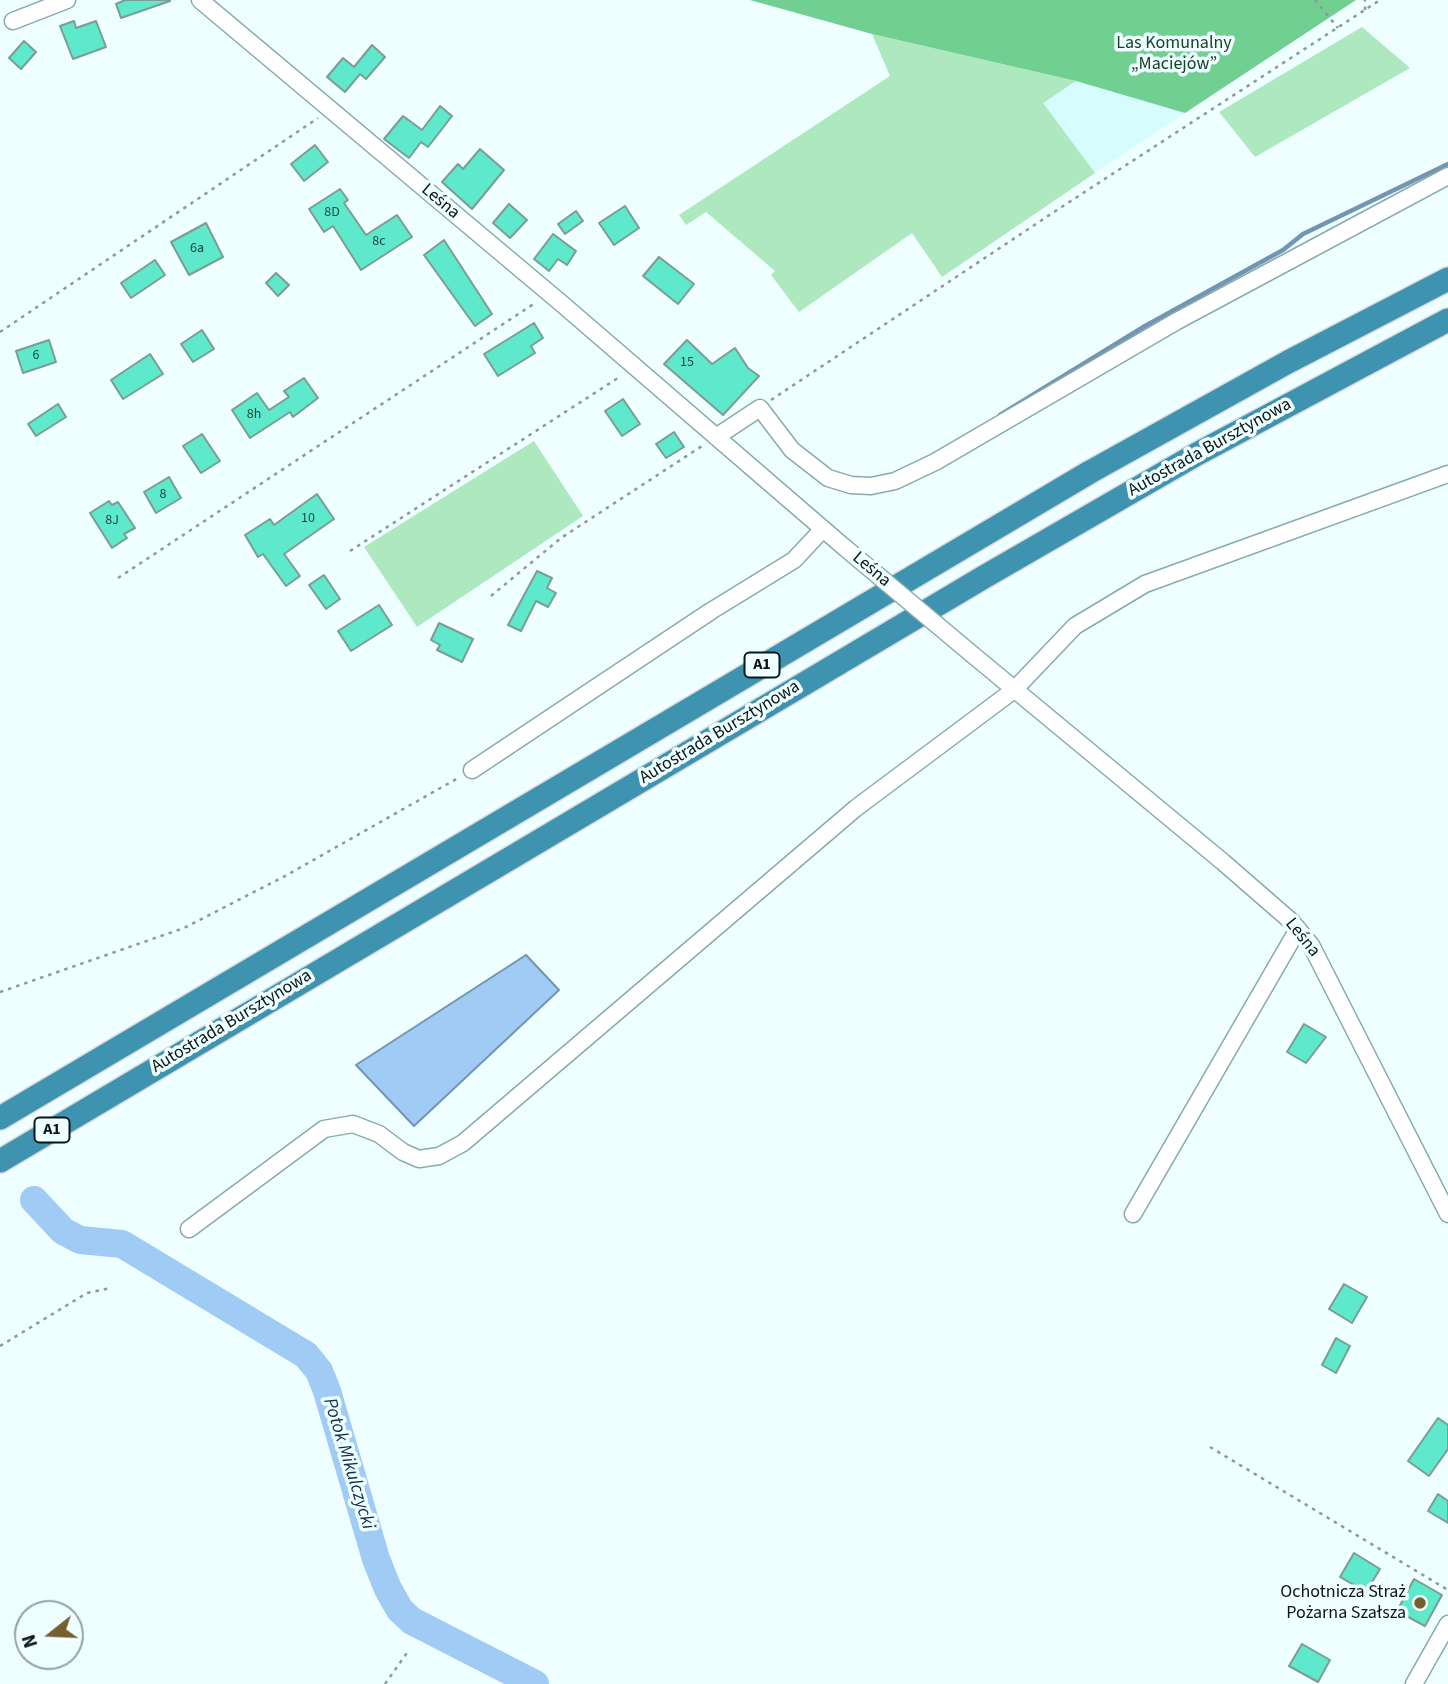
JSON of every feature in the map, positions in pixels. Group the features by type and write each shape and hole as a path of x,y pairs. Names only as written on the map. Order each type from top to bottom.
{"highway":[{"name":"Autostrada Bursztynowa","path":"0,1118 1090,472 1288,362 1448,279"},
{"name":"Autostrada Bursztynowa","path":"0,1161 984,577 1197,454 1448,320"}],"street":[{"path":"13,21 67,0"},
{"name":"Leśna","path":"200,0 550,293 844,547 1223,862 1298,929 1328,972 1448,1214"},
{"path":"716,437 760,408 792,450 828,478 851,485 871,486 895,481 935,462 1177,321 1448,176"},
{"path":"189,1229 324,1129 353,1124 379,1134 403,1152 419,1158 439,1156 463,1143 856,808 1014,690 1075,626 1145,584 1448,474"},
{"path":"472,770 711,611 794,561 823,529"},
{"path":"1133,1214 1298,929"},
{"path":"1414,1684 1448,1624"}],"path":[{"path":"1316,0 1338,28"},
{"path":"1365,0 1365,10"},
{"path":"760,408 1057,209 1380,0"},
{"path":"0,332 329,110"},
{"path":"118,578 550,293"},
{"path":"350,551 636,367"},
{"path":"491,596 561,538 716,437"},
{"path":"0,992 184,928 472,770"},
{"path":"0,1346 87,1293 111,1288"},
{"path":"1210,1447 1448,1590"},
{"path":"386,1684 409,1650"}],"shaded area":[{"path":"1076,81 1185,113 1095,173 1042,102"}],"green space":[{"name":"Las Komunalny „Maciejów”","path":"750,0 1356,0 1185,113 1076,81 872,34"},
{"path":"1362,27 1410,68 1255,157 1219,112"},
{"path":"872,34 1076,81 1043,103 1095,173 942,277 912,233 799,312 771,275 775,271 706,212 686,225 679,215 890,76"},
{"path":"534,441 583,516 417,627 364,547"}],"water":[{"path":"526,955 559,990 414,1126 356,1065"}],"building":[{"path":"125,0 170,1 121,18 116,4"},
{"path":"74,21 76,28 96,21 106,47 73,59 60,26"},
{"path":"24,41 36,52 21,69 9,58"},
{"path":"372,45 385,57 366,79 360,74 345,92 327,77 343,58 354,67"},
{"path":"440,106 452,116 428,147 421,142 409,158 384,139 403,116 422,130"},
{"path":"315,145 328,162 304,181 291,164"},
{"path":"480,149 504,170 472,209 442,182 458,164 463,169"},
{"path":"340,189 348,200 344,203 366,235 397,215 412,237 361,270 333,226 324,232 309,209"},
{"path":"509,204 527,220 510,238 493,223"},
{"path":"625,206 639,228 614,245 599,223"},
{"path":"576,211 583,221 565,234 558,224"},
{"path":"206,223 223,257 189,275 171,242"},
{"path":"553,234 576,251 567,265 558,259 549,271 534,259"},
{"path":"444,240 492,314 475,326 424,255"},
{"path":"659,257 694,284 678,304 643,276"},
{"path":"155,260 165,275 131,298 121,283"},
{"path":"276,273 289,285 278,296 266,283"},
{"path":"534,323 543,338 531,346 535,353 498,376 484,354"},
{"path":"202,330 214,349 193,362 181,344"},
{"path":"49,340 56,362 23,373 16,351"},
{"path":"687,340 712,364 735,348 748,368 759,376 723,415 664,364"},
{"path":"150,354 163,374 123,399 111,380"},
{"path":"304,378 318,398 293,417 290,412 250,438 232,410 257,393 269,410 289,397 284,391"},
{"path":"623,399 640,424 622,436 605,411"},
{"path":"58,404 66,417 36,436 28,424"},
{"path":"674,432 684,447 666,458 656,444"},
{"path":"202,434 220,461 201,473 183,446"},
{"path":"169,477 181,498 156,513 144,492"},
{"path":"317,494 334,519 284,554 300,576 286,586 263,554 258,557 245,535 270,519 274,525"},
{"path":"109,501 112,505 118,502 135,528 124,534 127,538 112,548 90,513"},
{"path":"537,571 552,578 547,588 556,593 548,607 536,601 521,631 508,625"},
{"path":"324,575 340,599 326,609 309,585"},
{"path":"379,605 392,625 351,651 338,631"},
{"path":"439,623 473,639 462,662 437,650 440,645 431,640"},
{"path":"1304,1024 1326,1037 1306,1063 1287,1052"},
{"path":"1344,1284 1367,1297 1352,1323 1329,1309"},
{"path":"1336,1338 1350,1346 1336,1373 1322,1365"},
{"path":"1438,1418 1448,1425 1448,1449 1429,1476 1408,1461"},
{"path":"1438,1494 1448,1501 1448,1523 1428,1511"},
{"path":"1354,1553 1380,1569 1366,1592 1340,1577"},
{"name":"Ochotnicza Straż Pożarna Szałsza","path":"1414,1579 1442,1595 1425,1626 1397,1611"},
{"path":"1302,1644 1330,1660 1318,1682 1289,1666"}],"waterway":[{"path":"1000,415 1145,326 1283,250 1303,234 1448,164"},
{"name":"Potok Mikulczycki","path":"34,1200 63,1231 80,1240 122,1244 306,1355 319,1371 327,1391 376,1559 400,1610 412,1621 535,1684"}],"place":[{"name":"Ochotnicza Straż Pożarna Szałsza","path":"1420,1603"}]}
